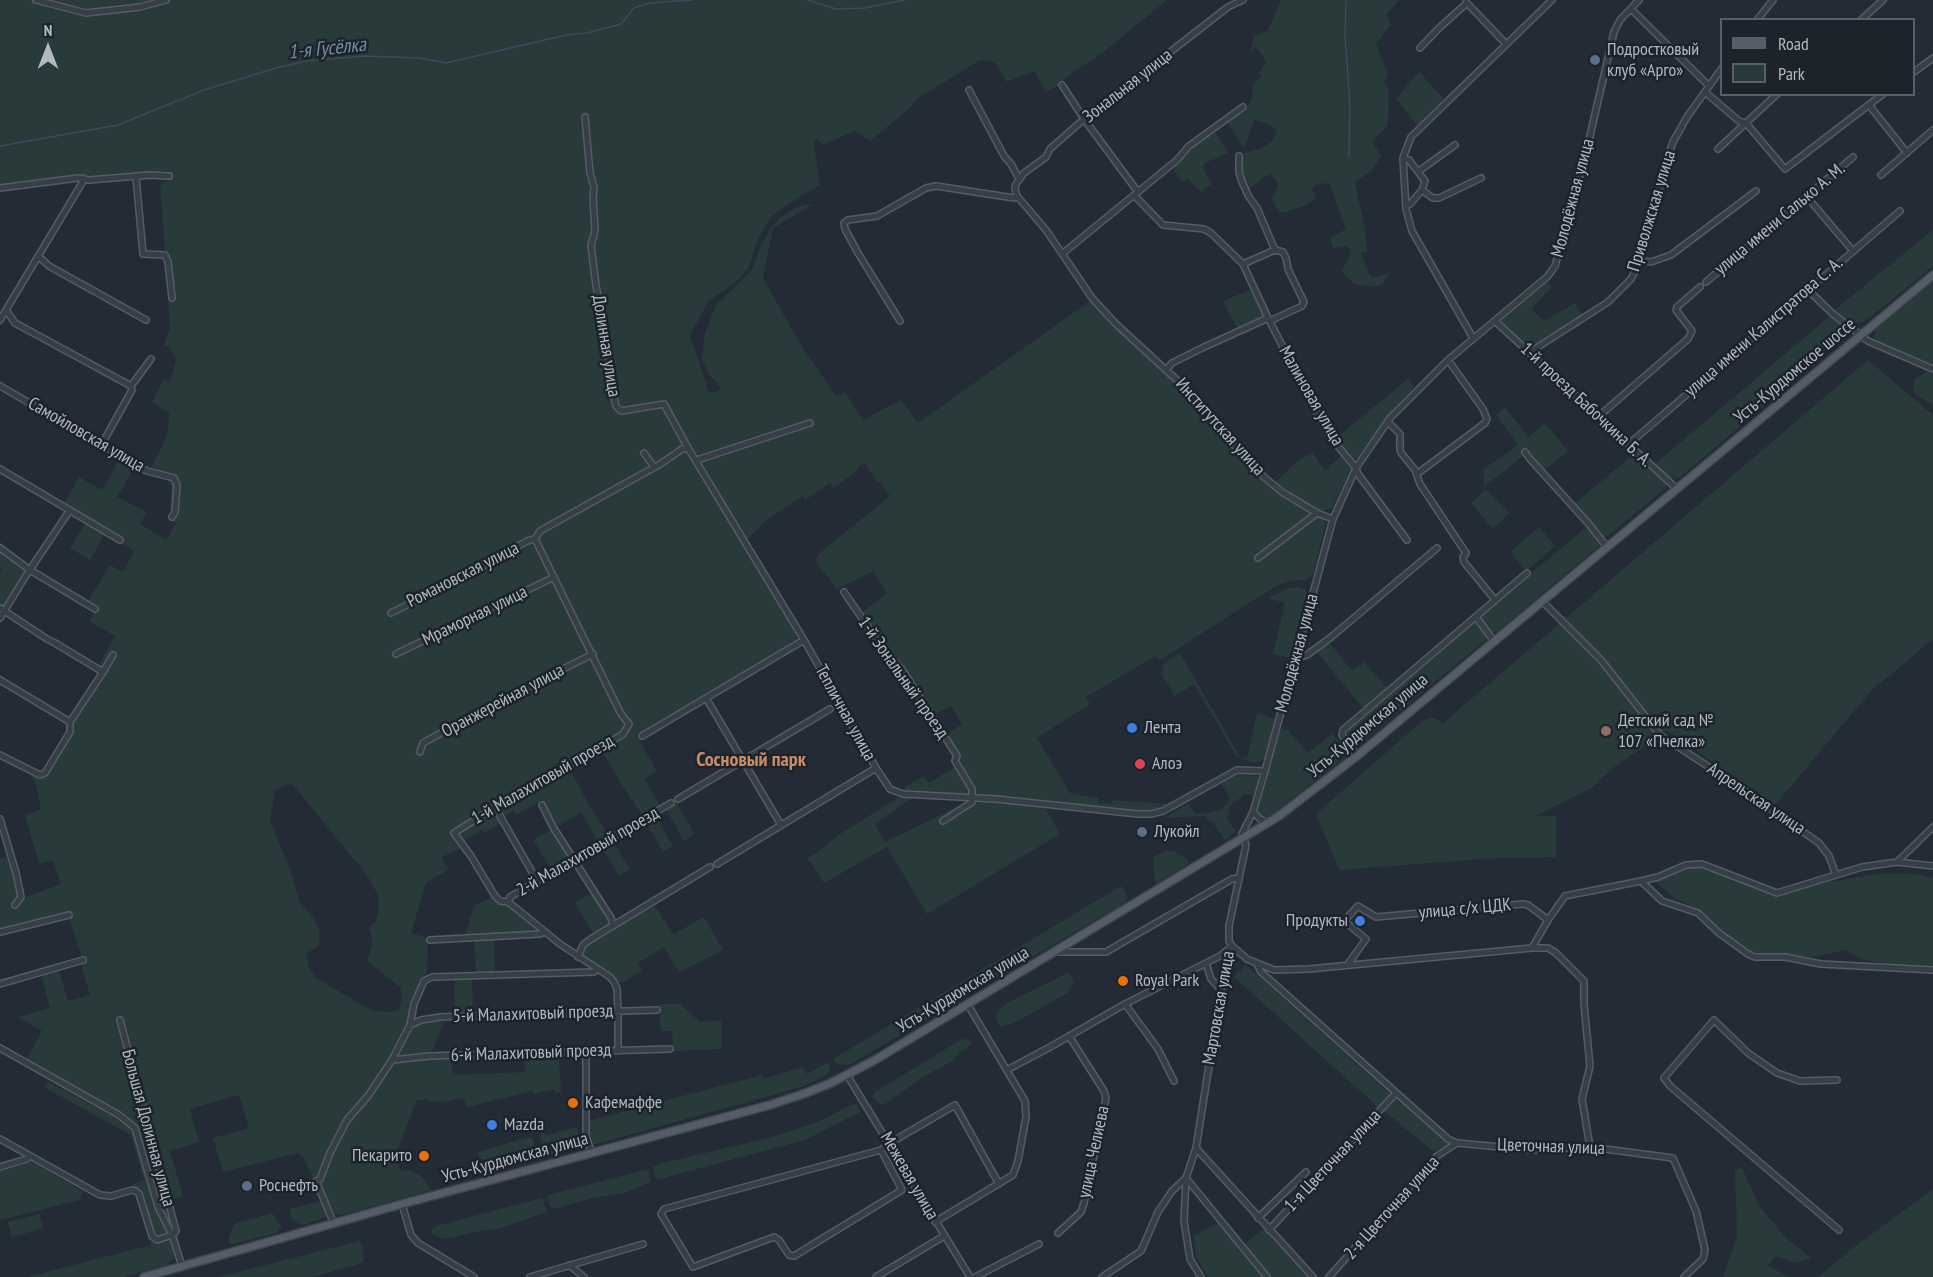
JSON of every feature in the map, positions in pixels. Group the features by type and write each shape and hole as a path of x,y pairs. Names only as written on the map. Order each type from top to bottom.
{"main road":[{"name":"Усть-Курдюмское шоссе","path":"1677,489 1933,275"},
{"name":"Усть-Курдюмская улица","path":"144,1277 169,1274 182,1266 402,1204 770,1105 806,1094 847,1075 968,1005 1269,823 1323,784 1677,489"}],"street":[{"path":"36,0 86,13 140,7 165,0"},
{"name":"Зональная улица","path":"1019,179 1046,157 1050,149 1084,119 1228,7 1243,0"},
{"path":"1473,338 1421,248 1409,221 1403,158 1411,137 1552,0"},
{"name":"Молодёжная улица","path":"1243,839 1242,834 1253,812 1265,771 1333,519 1356,468 1388,422 1417,390 1473,338 1548,276 1555,266 1586,153 1614,32 1620,20 1639,0"},
{"path":"1759,18 1773,0"},
{"path":"1863,18 1883,0"},
{"path":"1420,48 1438,27 1466,1 1506,44"},
{"path":"1631,9 1709,86"},
{"path":"1915,71 1933,58"},
{"name":"Приволжская улица","path":"1530,352 1618,294 1631,279 1640,261 1663,171 1673,142 1687,117 1720,71"},
{"name":"Малиновая улица","path":"1062,85 1136,194 1163,225 1204,229 1243,264 1319,417 1331,438 1356,468"},
{"path":"900,321 858,254 844,223 848,220 877,216 926,188 936,186 1014,198 1017,196 1014,189 1019,179 1004,156 969,90"},
{"path":"1705,92 1739,121 1746,123 1785,168 1880,96"},
{"path":"1718,149 1775,96"},
{"path":"1869,105 1907,153"},
{"path":"1062,254 1177,160 1189,146 1243,107"},
{"name":"Долинная улица","path":"585,117 590,173 594,187 592,198 595,230 591,246 616,406 621,411 664,404 688,448 799,631"},
{"path":"1881,175 1933,130"},
{"path":"1419,171 1455,145"},
{"path":"1239,156 1239,172 1242,182 1257,208 1275,250"},
{"name":"улица имени Салько А. М.","path":"1706,282 1854,157"},
{"path":"1403,158 1409,160 1425,181 1422,190 1406,206"},
{"path":"0,188 83,178 89,180 150,175 169,176"},
{"path":"136,177 143,254 165,255 168,262 172,298"},
{"path":"0,320 83,178"},
{"path":"1422,190 1433,198 1439,198 1481,178"},
{"path":"1640,261 1652,262 1671,255 1756,191"},
{"name":"Институтская улица","path":"1017,196 1046,231 1092,298 1116,324 1191,393 1252,467 1282,492 1317,513 1333,519"},
{"path":"1807,197 1853,251"},
{"name":"улица имени Калистратова С. А.","path":"1629,444 1900,211"},
{"path":"1167,369 1172,363 1202,348 1302,306 1304,302 1288,269 1283,252 1275,250 1243,264"},
{"path":"38,256 49,266 146,320"},
{"name":"улица имени Салько А. М.","path":"1599,416 1688,339 1692,331 1676,310 1700,287"},
{"path":"1808,290 1833,314 1868,341 1933,369"},
{"path":"6,310 15,323 131,386"},
{"name":"1-й проезд Бабочкина Б. А.","path":"1495,321 1677,489"},
{"path":"102,444 132,390 131,386 151,359"},
{"path":"1417,474 1485,423 1487,419 1483,409 1448,360"},
{"name":"Самойловская улица","path":"0,386 147,471 174,478 177,485 175,512 172,518"},
{"path":"1388,422 1400,434 1400,450 1417,474 1420,484 1466,553 1463,557 1464,562 1495,600"},
{"path":"697,460 810,423"},
{"name":"Романовская улица","path":"391,613 536,538 540,531 682,449 688,448"},
{"path":"1525,452 1607,547"},
{"path":"644,453 654,467"},
{"path":"1356,468 1358,474 1407,540"},
{"path":"0,469 120,540"},
{"path":"0,618 2,610 70,510"},
{"path":"1258,558 1317,513"},
{"path":"536,538 592,654"},
{"path":"0,548 30,570 95,609"},
{"path":"1295,659 1308,655 1330,638 1437,548"},
{"path":"1357,756 1342,735 1343,730 1527,573"},
{"name":"Мраморная улица","path":"396,654 555,577"},
{"name":"1-й Зональный проезд","path":"844,592 879,643 903,671 957,756 955,762 972,789 973,798"},
{"name":"Апрельская улица","path":"1542,601 1601,660 1660,735 1819,843 1829,856 1836,875"},
{"path":"2,610 103,672"},
{"path":"1476,617 1494,641"},
{"name":"Тепличная улица","path":"799,631 886,784 895,792 903,794 973,798"},
{"path":"642,736 804,640"},
{"name":"1-й Малахитовый проезд","path":"508,903 500,901 495,896 454,833 542,779 623,734 629,724 621,714 592,654"},
{"name":"Оранжерейная улица","path":"420,752 423,743 592,654"},
{"path":"0,755 39,776 45,773 70,732 70,722 112,655"},
{"path":"0,680 70,722"},
{"path":"706,698 781,825"},
{"path":"678,799 830,709"},
{"path":"717,864 876,768"},
{"path":"943,821 972,802 973,798 1158,814 1237,770 1265,771"},
{"name":"2-й Малахитовый проезд","path":"508,903 510,897 671,803"},
{"path":"542,805 611,918 613,925"},
{"path":"495,807 537,881"},
{"path":"1253,812 1260,819 1269,823"},
{"path":"0,819 21,897 15,905"},
{"path":"1897,862 1933,827"},
{"name":"Мартовская улица","path":"1186,1178 1196,1148 1221,990 1232,946 1229,941 1229,926 1245,845 1243,839"},
{"path":"1532,948 1565,896 1658,877 1686,865 1702,864 1777,893 1862,867 1897,862 1933,866"},
{"path":"578,957 583,945 710,867"},
{"path":"1056,952 1106,952 1232,879 1238,879"},
{"path":"1641,881 1662,901 1698,913 1719,933 1755,957 1785,957 1821,964 1933,970"},
{"path":"508,903 544,932 615,982 618,1051"},
{"name":"улица с/х ЦДК","path":"1348,964 1366,939 1344,921 1358,906 1376,917 1523,903 1548,920"},
{"path":"0,932 69,915"},
{"path":"430,940 544,932"},
{"path":"1007,1070 1125,1004 1220,956 1232,946 1247,959 1274,970 1309,969 1548,948 1584,981 1590,1066 1582,1099 1590,1147"},
{"path":"0,984 83,960"},
{"path":"1206,963 1211,979 1221,990"},
{"path":"1256,963 1262,972 1396,1093 1448,1139 1457,1143"},
{"path":"334,1224 316,1181 320,1179 347,1120 368,1096 393,1060 410,1025 414,1004 424,981 432,977 594,972 597,969"},
{"path":"1125,1004 1158,1049 1174,1082"},
{"path":"935,1222 1013,1175 1018,1161 1026,1117 1025,1101 968,1005"},
{"name":"5-й Малахитовый проезд","path":"410,1025 440,1017 657,1010"},
{"name":"Большая Долинная улица","path":"120,1020 176,1231 172,1235"},
{"path":"1837,1080 1800,1081 1777,1073 1748,1053 1714,1020 1664,1078 1678,1093 1839,1230"},
{"name":"улица Челиева","path":"1058,1233 1081,1212 1106,1098 1104,1091 1069,1036"},
{"name":"Большая Долинная улица","path":"0,1048 119,1115 135,1128 158,1207 172,1235 182,1266"},
{"name":"6-й Малахитовый проезд","path":"393,1060 429,1056 670,1049"},
{"path":"586,1052 586,1137 592,1153"},
{"name":"Межевая улица","path":"847,1075 890,1143 935,1222 972,1277"},
{"name":"1-я Цветочная улица","path":"1269,1230 1396,1093"},
{"path":"913,1184 794,1256 790,1256 774,1237 693,1267 661,1214 664,1209 881,1150 955,1105 999,1184"},
{"path":"0,1139 100,1195 111,1196 136,1191 139,1194 152,1236 157,1240 172,1235"},
{"name":"Цветочная улица","path":"1457,1143 1533,1150 1590,1147 1673,1158 1678,1165 1696,1211 1705,1250 1703,1259 1684,1277"},
{"name":"2-я Цветочная улица","path":"1329,1277 1437,1156 1457,1143"},
{"path":"1196,1148 1313,1277"},
{"path":"881,1150 902,1190"},
{"path":"0,1167 27,1159 29,1156"},
{"path":"1258,1218 1306,1172"},
{"path":"1102,1277 1141,1251 1158,1212 1172,1191 1186,1178"},
{"path":"1186,1178 1184,1221 1190,1259 1201,1277"},
{"path":"1186,1178 1267,1277"},
{"path":"402,1204 411,1235 418,1243 474,1277"},
{"path":"876,1277 944,1236"},
{"path":"530,1277 643,1244"},
{"path":"972,1277 1039,1244"},
{"path":"569,1266 584,1277"}],"green space":[{"path":"0,0 1167,0 1101,54 1066,77 1060,85 1046,92 1034,71 1007,82 994,62 980,60 914,101 911,107 870,141 855,131 823,145 816,138 814,144 820,185 789,203 771,217 758,239 749,267 738,280 708,302 690,335 709,393 721,390 707,371 702,359 705,333 716,305 752,270 770,229 780,218 795,208 813,204 773,228 763,278 799,342 836,396 845,392 863,420 901,400 918,423 1090,301 1192,397 1250,468 1283,496 1323,518 1326,523 1313,574 1305,581 1283,583 1266,592 1159,661 1155,656 1086,697 1090,704 1037,738 1070,793 1098,798 1099,803 1112,804 1112,800 1166,804 1167,806 1162,809 1139,812 996,796 904,792 905,787 923,776 929,783 955,767 951,760 954,757 941,738 962,724 951,706 927,718 856,617 887,593 873,571 837,589 815,561 821,552 890,496 865,463 833,488 830,483 805,500 803,496 765,521 748,539 689,445 584,505 685,450 794,630 795,641 636,735 657,771 645,779 660,806 643,816 601,750 570,769 609,837 599,842 581,813 556,827 542,800 516,815 513,811 502,818 501,823 484,833 482,830 464,841 473,855 462,848 442,857 448,870 426,883 411,933 428,938 427,972 408,1024 391,1059 366,1095 346,1118 319,1176 313,1178 303,1157 298,1153 223,1172 213,1138 249,1128 239,1095 190,1109 199,1142 170,1151 183,1196 170,1200 181,1249 160,1205 137,1127 120,1113 25,1061 42,1031 18,1017 50,1008 41,975 59,971 68,1001 90,995 81,965 82,958 69,917 0,933 0,859 9,856 19,892 24,898 61,884 53,860 39,864 25,815 41,809 35,782 30,773 42,777 46,775 72,734 72,723 105,672 98,666 115,636 89,621 97,607 88,601 110,565 123,572 134,551 105,533 90,560 70,548 86,522 72,513 74,510 64,504 79,477 102,490 120,458 135,467 117,497 147,512 140,524 166,540 176,523 170,520 171,487 167,477 149,470 164,443 169,413 152,402 164,379 170,382 176,360 170,348 164,345 170,328 160,184 167,182 167,171 90,178 81,175 0,185","holes":["287,784 293,785 367,875 378,895 379,909 376,920 369,928 373,942 367,961 400,987 402,996 399,1010 385,1012 371,1010 316,978 308,967 307,953 319,946 319,929 311,914 301,905 270,820 275,791"]},
{"path":"1281,0 1399,0 1386,15 1391,24 1376,44 1388,75 1384,82 1389,91 1388,125 1372,142 1381,156 1373,169 1355,183 1365,227 1367,251 1361,253 1370,276 1376,277 1390,273 1383,284 1376,287 1354,284 1341,271 1351,254 1348,246 1333,248 1330,238 1346,229 1329,183 1314,185 1312,190 1316,198 1306,205 1282,213 1272,199 1278,184 1270,173 1248,190 1244,183 1241,171 1243,153 1263,148 1272,141 1277,130 1254,120 1246,145 1242,147 1227,121 1245,111 1253,96 1252,85 1261,77 1259,72 1266,63 1256,47 1248,52 1254,36 1268,30"},
{"path":"1419,72 1444,99 1417,126 1396,99"},
{"path":"1214,131 1229,153 1205,163 1203,168 1212,184 1200,192 1188,178 1182,182 1172,167 1190,148"},
{"path":"1933,230 1933,266 1873,315 1863,322 1847,322 1833,311"},
{"path":"1547,281 1552,287 1531,309 1544,321 1575,303 1582,315 1533,346 1524,345 1501,321"},
{"path":"1933,282 1933,366 1878,342 1874,336 1876,329"},
{"path":"1253,289 1263,316 1238,330 1223,301"},
{"path":"1830,316 1847,329 1846,336 1678,479 1669,477 1655,464"},
{"path":"1868,360 1933,415 1933,639 1871,691 1775,805 1667,730 1613,768 1591,788 1535,816 1556,816 1556,857 1496,858 1339,870 1316,814 1422,721 1429,718 1443,723"},
{"path":"1928,371 1933,374 1933,405 1914,393 1915,379"},
{"path":"1409,378 1414,387 1381,425 1357,459 1351,459 1335,439"},
{"path":"1505,407 1528,437 1545,423 1568,451 1544,471 1528,452 1484,487 1483,475 1485,473 1482,470 1517,444 1496,414"},
{"path":"1312,452 1325,471 1343,454 1351,468 1332,508 1327,510 1318,510 1274,483 1293,465"},
{"path":"1635,453 1661,477 1667,487 1607,537 1603,537 1574,504"},
{"path":"1486,490 1509,513 1493,529 1471,503"},
{"path":"1539,527 1555,546 1526,571 1510,552"},
{"path":"1591,528 1600,541 1599,546 1497,632 1490,631 1481,619 1482,614 1584,529"},
{"path":"0,542 31,566 3,606 0,606 2,570 0,568"},
{"path":"1297,587 1305,589 1307,594 1291,658 1273,654 1285,603 1268,598 1286,589"},
{"path":"1473,622 1477,622 1486,634 1486,640 1362,742 1358,744 1349,741 1348,728"},
{"path":"1329,642 1352,671 1364,662 1388,689 1363,708 1316,651"},
{"path":"1180,653 1240,757 1247,758 1257,713 1275,719 1266,758 1253,763 1236,756 1194,684 1175,696 1160,672 1164,670 1161,665"},
{"path":"1280,728 1288,730 1308,753 1332,734 1346,747 1345,757 1269,817 1263,817 1258,810"},
{"path":"1237,775 1258,776 1258,782 1254,796 1245,794 1230,806 1227,820 1236,831 1225,841 1212,821 1210,822 1205,816 1164,818 1188,804 1195,814 1220,810 1231,800 1221,784"},
{"path":"901,796 910,796 910,799 875,824 885,842 967,802 968,799 1044,806 1060,834 927,914 887,847 824,883 807,858 840,834"},
{"path":"676,803 695,834 684,841 666,809"},
{"path":"655,815 673,846 663,852 645,821"},
{"path":"552,829 570,859 552,870 533,840"},
{"path":"612,840 630,869 619,876 601,846"},
{"path":"1164,851 1173,851 1188,859 1189,863 1157,883 1153,860"},
{"path":"1696,864 1770,892 1876,874 1916,874 1933,878 1933,966 1885,964 1861,959 1846,950 1812,957 1753,952 1734,942 1704,912 1676,899 1653,880"},
{"path":"1121,886 1127,895 1126,902 849,1065 837,1064 833,1059"},
{"path":"593,892 609,918 609,924 594,934 575,903"},
{"path":"492,897 495,901 516,910 539,929 539,932 465,936 474,906"},
{"path":"653,904 674,934 704,917 723,950 679,972 664,947 638,963 642,970 622,983 617,982 583,955 584,947 591,941"},
{"path":"494,938 495,972 476,973 474,939"},
{"path":"1246,965 1390,1094 1378,1107 1234,977"},
{"path":"1068,973 1074,981 1068,993 1014,1023 1000,1027 995,1017 1007,1003"},
{"path":"455,978 472,978 473,1014 454,1015"},
{"path":"659,1004 680,1004 700,1022 721,1020 722,1049 673,1051 672,1031 661,1031"},
{"path":"445,1019 431,1054 399,1055 408,1035 416,1025"},
{"path":"962,1039 970,1040 971,1045 958,1054 954,1060 920,1079 885,1104 880,1104 873,1097 875,1092"},
{"path":"525,1055 559,1055 561,1092 556,1093 554,1089 534,1094 532,1091 467,1107 463,1098 439,1103 429,1102 428,1099 417,1100 395,1156 400,1171 415,1172 423,1178 431,1190 345,1214 339,1215 333,1212 322,1185 322,1179 332,1154 349,1121 370,1098 394,1062 451,1058 453,1075 525,1072"},
{"path":"828,1062 831,1070 828,1074 804,1086 596,1144 591,1144 588,1136 588,1121 762,1075 763,1079 803,1067 807,1074"},
{"path":"47,1081 133,1129 156,1208 174,1251 174,1257 167,1265 124,1277 27,1277 151,1245 132,1184 144,1180 131,1135 44,1087"},
{"path":"1397,1098 1449,1144 1434,1152 1384,1111"},
{"path":"857,1104 860,1112 805,1140 660,1179 657,1179 655,1175 653,1167 663,1163 776,1136 820,1121"},
{"path":"577,1127 580,1137 583,1136 584,1147 550,1156 547,1154 541,1133 547,1135"},
{"path":"529,1137 533,1139 534,1161 498,1171 488,1169 480,1159 478,1152"},
{"path":"33,1162 83,1192 79,1200 0,1220 0,1171"},
{"path":"1742,1168 1760,1207 1785,1237 1811,1258 1795,1263 1776,1256 1768,1266 1790,1277 1723,1277 1737,1236 1735,1170"},
{"path":"645,1170 649,1171 651,1182 624,1193 592,1198 557,1208 552,1208 549,1204 548,1195"},
{"path":"1933,1189 1933,1277 1818,1277 1854,1247"},
{"path":"542,1198 547,1212 501,1228 444,1239 434,1235 431,1231 436,1226"},
{"path":"322,1201 328,1215 326,1217 306,1224 299,1224 292,1219 289,1209"},
{"path":"272,1213 281,1226 277,1233 234,1244 228,1241 234,1224"},
{"path":"39,1214 43,1228 12,1237 8,1222"},
{"path":"1224,1219 1244,1245 1264,1228 1307,1277 1208,1277 1196,1257 1194,1236"},
{"path":"360,1241 363,1261 359,1264 312,1277 218,1277"}],"waterway":[{"name":"1-я Гусёлка","path":"0,146 118,125 204,90 307,61 364,56 420,58 446,63 621,24 634,8 649,3 692,0"},
{"name":"1-я Гусёлка","path":"808,0 836,9 865,8 904,0"},
{"path":"1346,0 1345,37 1350,104 1349,157"}],"place":[{"name":"Подростковый клуб «Арго»","path":"1595,60"},
{"name":"Лента","path":"1132,728"},
{"name":"Детский сад № 107 «Пчелка»","path":"1606,731"},
{"name":"Алоэ","path":"1140,764"},
{"name":"Лукойл","path":"1142,832"},
{"name":"Продукты","path":"1360,921"},
{"name":"Royal Park","path":"1123,981"},
{"name":"Кафемаффе","path":"573,1103"},
{"name":"Mazda","path":"492,1125"},
{"name":"Пекарито","path":"424,1156"},
{"name":"Роснефть","path":"247,1186"}],"district":[{"name":"Сосновый парк","path":"751,760"}]}
